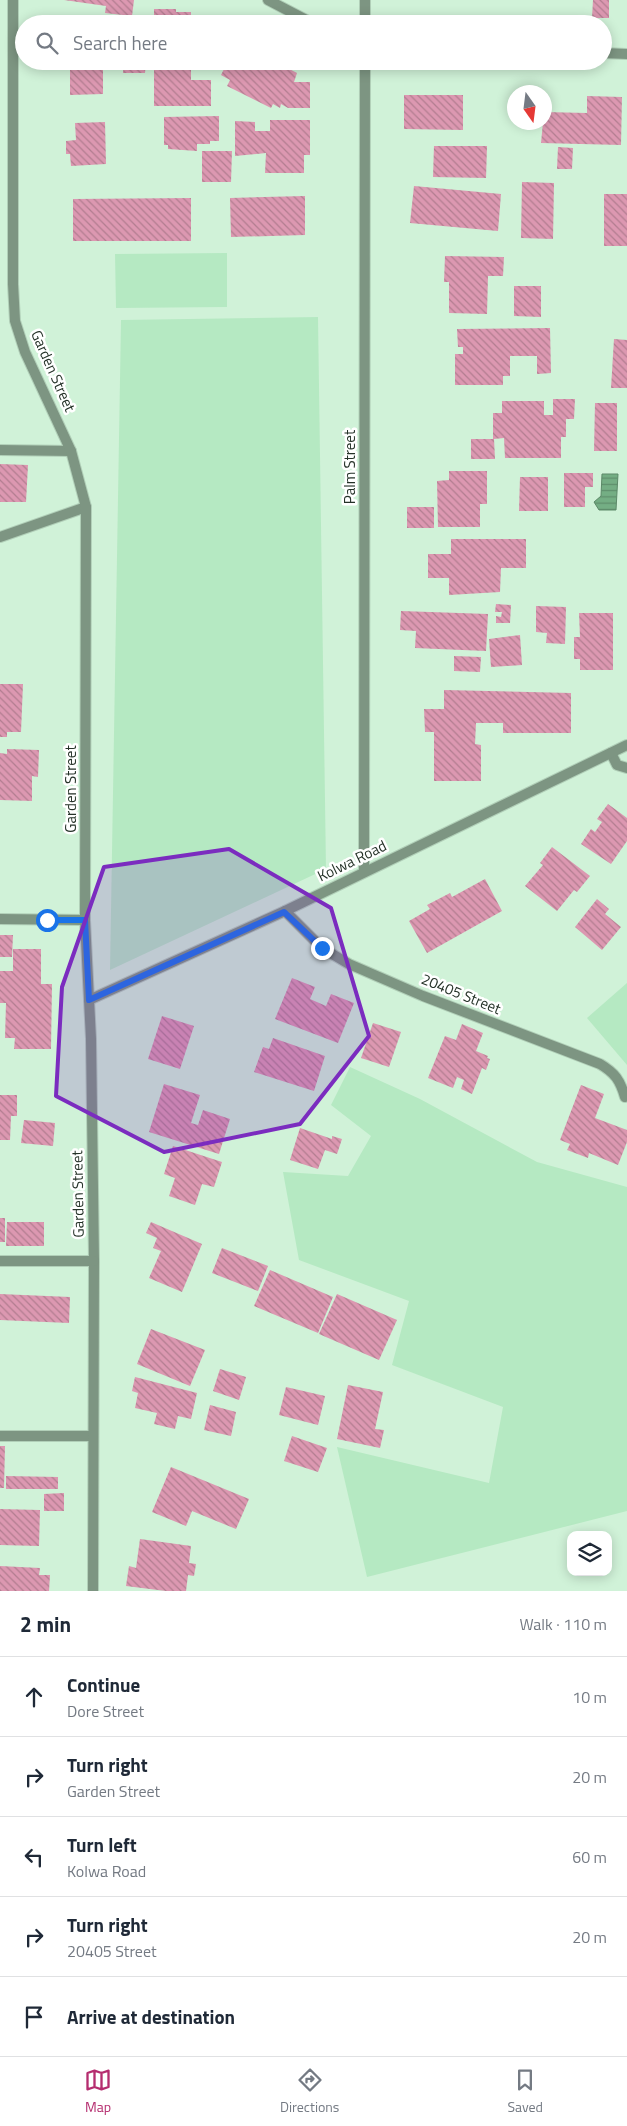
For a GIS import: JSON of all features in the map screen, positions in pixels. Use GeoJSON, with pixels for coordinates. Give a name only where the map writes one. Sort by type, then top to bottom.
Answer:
{"type":"FeatureCollection","features":[{"type":"Feature","properties":{"kind":"street","name":"Garden Street"},"geometry":{"type":"LineString","coordinates":[[13,0],[13,284],[15,321],[25,352],[71,451],[86,507],[85,920],[89,1000],[94,1261],[92,1591]]}},
{"type":"Feature","properties":{"kind":"street"},"geometry":{"type":"LineString","coordinates":[[268,0],[297,15]]}},
{"type":"Feature","properties":{"kind":"street"},"geometry":{"type":"LineString","coordinates":[[365,0],[365,15]]}},
{"type":"Feature","properties":{"kind":"street"},"geometry":{"type":"LineString","coordinates":[[612,53],[627,54]]}},
{"type":"Feature","properties":{"kind":"street","name":"Palm Street"},"geometry":{"type":"LineString","coordinates":[[364,872],[365,70]]}},
{"type":"Feature","properties":{"kind":"street"},"geometry":{"type":"LineString","coordinates":[[0,450],[71,451]]}},
{"type":"Feature","properties":{"kind":"street"},"geometry":{"type":"LineString","coordinates":[[0,537],[86,507]]}},
{"type":"Feature","properties":{"kind":"street","name":"Kolwa Road"},"geometry":{"type":"LineString","coordinates":[[89,1000],[284,912],[627,745]]}},
{"type":"Feature","properties":{"kind":"street"},"geometry":{"type":"LineString","coordinates":[[611,753],[616,765],[627,768]]}},
{"type":"Feature","properties":{"kind":"street","name":"20405 Street"},"geometry":{"type":"LineString","coordinates":[[284,912],[322,948],[349,964],[423,996],[600,1064],[613,1072],[620,1081],[625,1097]]}},
{"type":"Feature","properties":{"kind":"street"},"geometry":{"type":"LineString","coordinates":[[0,919],[85,920]]}},
{"type":"Feature","properties":{"kind":"street"},"geometry":{"type":"LineString","coordinates":[[0,1262],[94,1261]]}},
{"type":"Feature","properties":{"kind":"street"},"geometry":{"type":"LineString","coordinates":[[0,1436],[93,1436]]}},
{"type":"Feature","properties":{"kind":"highlighted area"},"geometry":{"type":"Polygon","coordinates":[[[229,849],[331,908],[369,1036],[300,1124],[164,1152],[56,1096],[62,987],[104,867],[229,849]]]}},
{"type":"Feature","properties":{"kind":"shaded area"},"geometry":{"type":"Polygon","coordinates":[[[227,253],[227,307],[116,308],[115,254],[227,253]]]}},
{"type":"Feature","properties":{"kind":"shaded area"},"geometry":{"type":"Polygon","coordinates":[[[318,317],[326,869],[110,970],[121,320],[318,317]]]}},
{"type":"Feature","properties":{"kind":"shaded area"},"geometry":{"type":"Polygon","coordinates":[[[602,474],[618,474],[616,510],[599,510],[594,502],[601,496],[602,474]]]}},
{"type":"Feature","properties":{"kind":"shaded area"},"geometry":{"type":"Polygon","coordinates":[[[627,983],[627,1065],[587,1018],[627,983]]]}},
{"type":"Feature","properties":{"kind":"shaded area"},"geometry":{"type":"Polygon","coordinates":[[[350,1067],[420,1099],[537,1162],[627,1187],[627,1511],[367,1577],[337,1447],[489,1483],[503,1407],[392,1365],[409,1301],[299,1260],[283,1172],[348,1176],[371,1136],[331,1105],[350,1067]]]}},
{"type":"Feature","properties":{"kind":"building"},"geometry":{"type":"Polygon","coordinates":[[[64,0],[134,0],[132,15],[105,13],[106,6],[64,0]]]}},
{"type":"Feature","properties":{"kind":"building"},"geometry":{"type":"Polygon","coordinates":[[[593,0],[609,0],[609,15],[592,15],[593,0]]]}},
{"type":"Feature","properties":{"kind":"building"},"geometry":{"type":"Polygon","coordinates":[[[154,9],[176,9],[176,12],[191,12],[191,15],[154,15],[154,9]]]}},
{"type":"Feature","properties":{"kind":"building"},"geometry":{"type":"Polygon","coordinates":[[[70,70],[103,70],[103,94],[70,95],[70,70]]]}},
{"type":"Feature","properties":{"kind":"building"},"geometry":{"type":"Polygon","coordinates":[[[123,70],[145,70],[145,73],[123,73],[123,70]]]}},
{"type":"Feature","properties":{"kind":"building"},"geometry":{"type":"Polygon","coordinates":[[[154,70],[191,70],[191,80],[211,80],[211,106],[154,106],[154,70]]]}},
{"type":"Feature","properties":{"kind":"building"},"geometry":{"type":"Polygon","coordinates":[[[224,70],[291,70],[297,73],[294,82],[310,82],[310,108],[288,108],[281,104],[280,108],[273,104],[271,108],[227,86],[230,80],[221,75],[224,70]]]}},
{"type":"Feature","properties":{"kind":"building"},"geometry":{"type":"Polygon","coordinates":[[[404,95],[463,95],[463,130],[404,129],[404,95]]]}},
{"type":"Feature","properties":{"kind":"building"},"geometry":{"type":"Polygon","coordinates":[[[587,96],[622,97],[621,145],[541,143],[542,130],[552,130],[552,112],[587,113],[587,96]]]}},
{"type":"Feature","properties":{"kind":"building"},"geometry":{"type":"Polygon","coordinates":[[[219,116],[219,141],[210,141],[210,144],[197,144],[197,151],[168,149],[168,145],[164,145],[164,117],[219,116]]]}},
{"type":"Feature","properties":{"kind":"building"},"geometry":{"type":"Polygon","coordinates":[[[270,120],[310,120],[310,155],[304,155],[304,173],[265,173],[266,153],[235,156],[235,121],[255,122],[255,131],[270,131],[270,120]]]}},
{"type":"Feature","properties":{"kind":"building"},"geometry":{"type":"Polygon","coordinates":[[[105,122],[106,164],[71,166],[70,154],[66,154],[66,141],[76,140],[75,123],[105,122]]]}},
{"type":"Feature","properties":{"kind":"building"},"geometry":{"type":"Polygon","coordinates":[[[434,146],[487,146],[486,178],[433,177],[434,146]]]}},
{"type":"Feature","properties":{"kind":"building"},"geometry":{"type":"Polygon","coordinates":[[[558,147],[573,148],[572,169],[557,169],[558,147]]]}},
{"type":"Feature","properties":{"kind":"building"},"geometry":{"type":"Polygon","coordinates":[[[202,151],[232,151],[231,182],[202,182],[202,151]]]}},
{"type":"Feature","properties":{"kind":"building"},"geometry":{"type":"Polygon","coordinates":[[[522,182],[554,183],[553,239],[521,238],[522,182]]]}},
{"type":"Feature","properties":{"kind":"building"},"geometry":{"type":"Polygon","coordinates":[[[414,186],[501,194],[498,231],[410,223],[414,186]]]}},
{"type":"Feature","properties":{"kind":"building"},"geometry":{"type":"Polygon","coordinates":[[[604,194],[627,194],[627,246],[604,246],[604,194]]]}},
{"type":"Feature","properties":{"kind":"building"},"geometry":{"type":"Polygon","coordinates":[[[305,196],[305,235],[231,237],[230,198],[305,196]]]}},
{"type":"Feature","properties":{"kind":"building"},"geometry":{"type":"Polygon","coordinates":[[[191,198],[191,241],[73,241],[73,199],[191,198]]]}},
{"type":"Feature","properties":{"kind":"building"},"geometry":{"type":"Polygon","coordinates":[[[445,256],[504,257],[503,276],[488,276],[487,314],[449,313],[449,282],[444,282],[445,256]]]}},
{"type":"Feature","properties":{"kind":"building"},"geometry":{"type":"Polygon","coordinates":[[[514,286],[541,286],[541,317],[514,316],[514,286]]]}},
{"type":"Feature","properties":{"kind":"building"},"geometry":{"type":"Polygon","coordinates":[[[550,328],[551,373],[537,374],[537,356],[510,356],[510,376],[503,376],[503,385],[455,385],[455,354],[463,354],[463,347],[458,347],[457,329],[550,328]]]}},
{"type":"Feature","properties":{"kind":"building"},"geometry":{"type":"Polygon","coordinates":[[[614,339],[627,340],[627,388],[611,388],[614,339]]]}},
{"type":"Feature","properties":{"kind":"building"},"geometry":{"type":"Polygon","coordinates":[[[553,399],[575,399],[574,419],[566,419],[566,437],[561,437],[561,458],[505,458],[504,438],[494,439],[495,459],[471,459],[471,439],[493,439],[493,413],[502,413],[502,401],[544,401],[544,415],[553,415],[553,399]]]}},
{"type":"Feature","properties":{"kind":"building"},"geometry":{"type":"Polygon","coordinates":[[[595,403],[617,403],[617,451],[594,451],[595,403]]]}},
{"type":"Feature","properties":{"kind":"building"},"geometry":{"type":"Polygon","coordinates":[[[0,464],[28,465],[26,502],[0,502],[0,464]]]}},
{"type":"Feature","properties":{"kind":"building"},"geometry":{"type":"Polygon","coordinates":[[[449,471],[487,471],[487,504],[480,504],[480,527],[438,527],[437,481],[449,480],[449,471]]]}},
{"type":"Feature","properties":{"kind":"building"},"geometry":{"type":"Polygon","coordinates":[[[564,473],[593,473],[593,487],[585,487],[585,507],[564,507],[564,473]]]}},
{"type":"Feature","properties":{"kind":"building"},"geometry":{"type":"Polygon","coordinates":[[[520,477],[548,477],[548,511],[519,511],[520,477]]]}},
{"type":"Feature","properties":{"kind":"building"},"geometry":{"type":"Polygon","coordinates":[[[407,507],[434,507],[434,528],[407,528],[407,507]]]}},
{"type":"Feature","properties":{"kind":"building"},"geometry":{"type":"Polygon","coordinates":[[[451,539],[526,539],[526,568],[501,568],[500,592],[449,595],[449,578],[428,578],[428,554],[451,554],[451,539]]]}},
{"type":"Feature","properties":{"kind":"building"},"geometry":{"type":"Polygon","coordinates":[[[496,604],[511,605],[510,623],[496,623],[496,616],[501,617],[502,612],[495,612],[496,604]]]}},
{"type":"Feature","properties":{"kind":"building"},"geometry":{"type":"Polygon","coordinates":[[[536,606],[566,607],[565,644],[546,643],[547,633],[536,632],[536,606]]]}},
{"type":"Feature","properties":{"kind":"building"},"geometry":{"type":"Polygon","coordinates":[[[401,611],[488,614],[486,651],[415,648],[416,631],[400,630],[401,611]]]}},
{"type":"Feature","properties":{"kind":"building"},"geometry":{"type":"Polygon","coordinates":[[[579,613],[613,613],[613,670],[580,670],[580,659],[574,659],[574,637],[580,637],[579,613]]]}},
{"type":"Feature","properties":{"kind":"building"},"geometry":{"type":"Polygon","coordinates":[[[520,635],[522,665],[491,667],[489,639],[520,635]]]}},
{"type":"Feature","properties":{"kind":"building"},"geometry":{"type":"Polygon","coordinates":[[[454,656],[481,657],[480,672],[454,671],[454,656]]]}},
{"type":"Feature","properties":{"kind":"building"},"geometry":{"type":"Polygon","coordinates":[[[0,684],[23,684],[21,732],[7,732],[7,737],[0,737],[0,684]]]}},
{"type":"Feature","properties":{"kind":"building"},"geometry":{"type":"Polygon","coordinates":[[[444,690],[571,693],[571,733],[503,733],[503,723],[476,723],[475,744],[481,745],[481,781],[434,781],[434,732],[425,732],[424,709],[444,709],[444,690]]]}},
{"type":"Feature","properties":{"kind":"building"},"geometry":{"type":"Polygon","coordinates":[[[7,749],[39,750],[38,777],[32,776],[32,801],[0,800],[0,753],[7,754],[7,749]]]}},
{"type":"Feature","properties":{"kind":"building"},"geometry":{"type":"Polygon","coordinates":[[[608,804],[627,818],[627,841],[611,864],[581,844],[591,829],[595,832],[602,822],[597,819],[608,804]]]}},
{"type":"Feature","properties":{"kind":"building"},"geometry":{"type":"Polygon","coordinates":[[[552,847],[590,876],[577,892],[574,890],[557,911],[525,886],[543,865],[540,863],[552,847]]]}},
{"type":"Feature","properties":{"kind":"building"},"geometry":{"type":"Polygon","coordinates":[[[485,879],[502,911],[427,953],[409,921],[430,909],[427,905],[450,893],[452,897],[485,879]]]}},
{"type":"Feature","properties":{"kind":"building"},"geometry":{"type":"Polygon","coordinates":[[[597,899],[609,909],[605,914],[621,927],[602,950],[575,927],[597,899]]]}},
{"type":"Feature","properties":{"kind":"building"},"geometry":{"type":"Polygon","coordinates":[[[0,935],[13,935],[12,957],[0,957],[0,935]]]}},
{"type":"Feature","properties":{"kind":"building"},"geometry":{"type":"Polygon","coordinates":[[[13,949],[41,949],[41,984],[52,984],[51,1049],[14,1049],[15,1038],[5,1038],[6,1003],[0,1003],[0,971],[13,971],[13,949]]]}},
{"type":"Feature","properties":{"kind":"building"},"geometry":{"type":"Polygon","coordinates":[[[292,978],[315,987],[310,999],[326,1006],[331,994],[354,1003],[338,1043],[275,1019],[292,978]]]}},
{"type":"Feature","properties":{"kind":"building"},"geometry":{"type":"Polygon","coordinates":[[[162,1016],[194,1026],[180,1069],[148,1059],[162,1016]]]}},
{"type":"Feature","properties":{"kind":"building"},"geometry":{"type":"Polygon","coordinates":[[[373,1023],[401,1032],[389,1067],[361,1058],[373,1023]]]}},
{"type":"Feature","properties":{"kind":"building"},"geometry":{"type":"Polygon","coordinates":[[[462,1024],[483,1033],[476,1051],[488,1056],[487,1058],[490,1059],[486,1070],[482,1068],[472,1094],[461,1089],[464,1080],[457,1077],[453,1088],[428,1078],[445,1036],[456,1040],[462,1024]]]}},
{"type":"Feature","properties":{"kind":"building"},"geometry":{"type":"Polygon","coordinates":[[[273,1038],[325,1056],[314,1091],[254,1072],[263,1047],[269,1049],[273,1038]]]}},
{"type":"Feature","properties":{"kind":"building"},"geometry":{"type":"Polygon","coordinates":[[[164,1084],[200,1095],[191,1123],[198,1125],[203,1110],[230,1119],[219,1154],[149,1132],[164,1084]]]}},
{"type":"Feature","properties":{"kind":"building"},"geometry":{"type":"Polygon","coordinates":[[[581,1085],[604,1094],[595,1118],[627,1130],[627,1142],[618,1165],[589,1153],[588,1158],[567,1150],[570,1144],[560,1140],[581,1085]]]}},
{"type":"Feature","properties":{"kind":"building"},"geometry":{"type":"Polygon","coordinates":[[[0,1095],[17,1095],[17,1116],[11,1116],[10,1140],[0,1140],[0,1095]]]}},
{"type":"Feature","properties":{"kind":"building"},"geometry":{"type":"Polygon","coordinates":[[[24,1120],[55,1123],[53,1146],[21,1143],[24,1120]]]}},
{"type":"Feature","properties":{"kind":"building"},"geometry":{"type":"Polygon","coordinates":[[[300,1128],[332,1139],[332,1136],[342,1139],[337,1154],[325,1150],[318,1169],[290,1160],[300,1128]]]}},
{"type":"Feature","properties":{"kind":"building"},"geometry":{"type":"Polygon","coordinates":[[[173,1146],[222,1162],[214,1187],[202,1184],[195,1205],[169,1196],[175,1178],[164,1174],[173,1146]]]}},
{"type":"Feature","properties":{"kind":"building"},"geometry":{"type":"Polygon","coordinates":[[[0,1218],[5,1218],[5,1242],[0,1242],[0,1218]]]}},
{"type":"Feature","properties":{"kind":"building"},"geometry":{"type":"Polygon","coordinates":[[[7,1222],[44,1222],[44,1246],[6,1246],[7,1222]]]}},
{"type":"Feature","properties":{"kind":"building"},"geometry":{"type":"Polygon","coordinates":[[[151,1222],[202,1244],[182,1292],[149,1278],[161,1251],[153,1248],[157,1238],[146,1233],[151,1222]]]}},
{"type":"Feature","properties":{"kind":"building"},"geometry":{"type":"Polygon","coordinates":[[[222,1248],[268,1266],[258,1291],[212,1273],[222,1248]]]}},
{"type":"Feature","properties":{"kind":"building"},"geometry":{"type":"Polygon","coordinates":[[[270,1270],[333,1297],[318,1333],[254,1306],[270,1270]]]}},
{"type":"Feature","properties":{"kind":"building"},"geometry":{"type":"Polygon","coordinates":[[[0,1294],[70,1297],[69,1323],[0,1320],[0,1294]]]}},
{"type":"Feature","properties":{"kind":"building"},"geometry":{"type":"Polygon","coordinates":[[[337,1294],[397,1320],[379,1360],[319,1334],[337,1294]]]}},
{"type":"Feature","properties":{"kind":"building"},"geometry":{"type":"Polygon","coordinates":[[[151,1329],[205,1350],[190,1386],[137,1364],[151,1329]]]}},
{"type":"Feature","properties":{"kind":"building"},"geometry":{"type":"Polygon","coordinates":[[[220,1369],[246,1377],[239,1400],[213,1391],[220,1369]]]}},
{"type":"Feature","properties":{"kind":"building"},"geometry":{"type":"Polygon","coordinates":[[[135,1377],[197,1393],[191,1419],[178,1416],[175,1429],[154,1424],[157,1413],[135,1408],[138,1393],[132,1391],[135,1377]]]}},
{"type":"Feature","properties":{"kind":"building"},"geometry":{"type":"Polygon","coordinates":[[[348,1385],[383,1392],[375,1429],[384,1430],[380,1448],[337,1439],[348,1385]]]}},
{"type":"Feature","properties":{"kind":"building"},"geometry":{"type":"Polygon","coordinates":[[[286,1387],[325,1396],[318,1425],[279,1415],[286,1387]]]}},
{"type":"Feature","properties":{"kind":"building"},"geometry":{"type":"Polygon","coordinates":[[[210,1405],[236,1412],[231,1436],[204,1430],[210,1405]]]}},
{"type":"Feature","properties":{"kind":"building"},"geometry":{"type":"Polygon","coordinates":[[[292,1436],[327,1448],[318,1472],[284,1461],[292,1436]]]}},
{"type":"Feature","properties":{"kind":"building"},"geometry":{"type":"Polygon","coordinates":[[[0,1446],[5,1446],[4,1488],[0,1488],[0,1446]]]}},
{"type":"Feature","properties":{"kind":"building"},"geometry":{"type":"Polygon","coordinates":[[[171,1467],[249,1499],[236,1529],[192,1511],[186,1526],[152,1512],[171,1467]]]}},
{"type":"Feature","properties":{"kind":"building"},"geometry":{"type":"Polygon","coordinates":[[[6,1476],[58,1477],[58,1489],[6,1489],[6,1476]]]}},
{"type":"Feature","properties":{"kind":"building"},"geometry":{"type":"Polygon","coordinates":[[[64,1493],[64,1511],[44,1511],[44,1494],[64,1493]]]}},
{"type":"Feature","properties":{"kind":"building"},"geometry":{"type":"Polygon","coordinates":[[[0,1509],[40,1510],[39,1546],[0,1545],[0,1509]]]}},
{"type":"Feature","properties":{"kind":"building"},"geometry":{"type":"Polygon","coordinates":[[[140,1539],[191,1546],[189,1563],[196,1564],[194,1576],[188,1575],[186,1591],[166,1591],[126,1586],[129,1566],[136,1568],[140,1539]]]}},
{"type":"Feature","properties":{"kind":"building"},"geometry":{"type":"Polygon","coordinates":[[[0,1566],[40,1568],[39,1575],[50,1575],[49,1591],[0,1591],[0,1566]]]}},
{"type":"Feature","properties":{"kind":"route"},"geometry":{"type":"LineString","coordinates":[[47,920],[85,920],[89,1000],[284,912],[322,948]]}}]}
